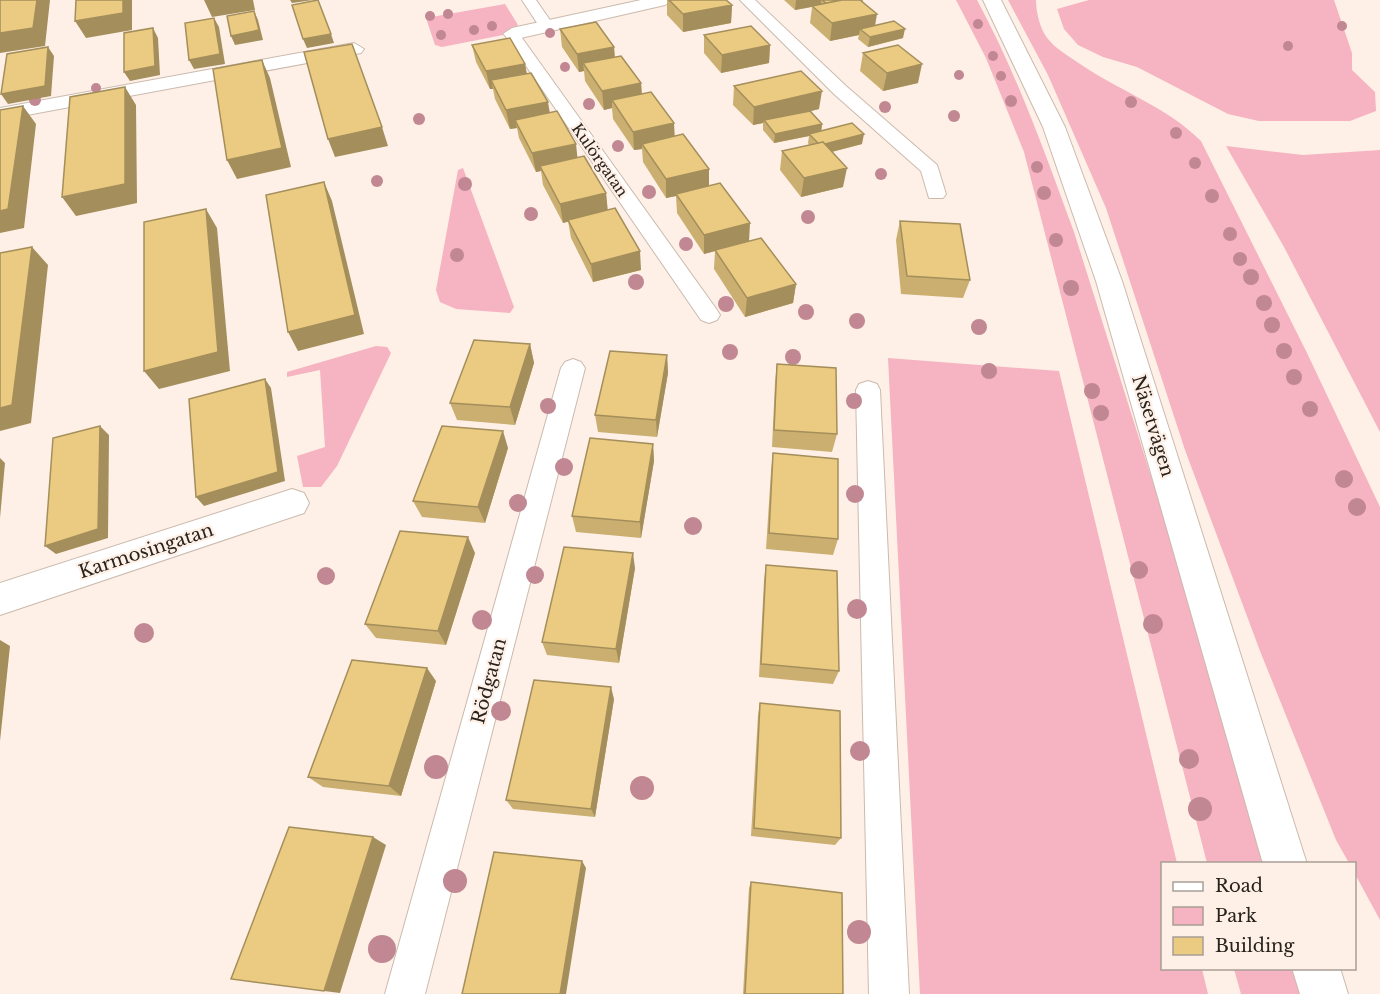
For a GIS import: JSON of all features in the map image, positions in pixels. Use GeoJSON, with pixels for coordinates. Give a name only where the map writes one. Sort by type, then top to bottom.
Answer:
{"type":"FeatureCollection","features":[{"type":"Feature","properties":{"kind":"street","name":"Kulörgatan"},"geometry":{"type":"LineString","coordinates":[[512,34],[665,0]]}},
{"type":"Feature","properties":{"kind":"street","name":"Näsetvägen"},"geometry":{"type":"LineString","coordinates":[[992,0],[1054,126],[1109,280],[1284,862]]}},
{"type":"Feature","properties":{"kind":"street"},"geometry":{"type":"LineString","coordinates":[[0,114],[354,49]]}},
{"type":"Feature","properties":{"kind":"street","name":"Karmosingatan"},"geometry":{"type":"LineString","coordinates":[[0,599],[292,502]]}},
{"type":"Feature","properties":{"kind":"street"},"geometry":{"type":"LineString","coordinates":[[1316,970],[1324,994]]}},
{"type":"Feature","properties":{"kind":"lane"},"geometry":{"type":"LineString","coordinates":[[529,0],[546,26]]}},
{"type":"Feature","properties":{"kind":"lane"},"geometry":{"type":"LineString","coordinates":[[747,0],[840,90],[930,169],[936,194]]}},
{"type":"Feature","properties":{"kind":"lane","name":"Kulörgatan"},"geometry":{"type":"LineString","coordinates":[[512,34],[709,315]]}},
{"type":"Feature","properties":{"kind":"lane","name":"Rödgatan"},"geometry":{"type":"LineString","coordinates":[[405,994],[573,368]]}},
{"type":"Feature","properties":{"kind":"lane"},"geometry":{"type":"LineString","coordinates":[[868,390],[889,994]]}},
{"type":"Feature","properties":{"kind":"green space"},"geometry":{"type":"Polygon","coordinates":[[[956,0],[977,0],[1018,85],[1063,202],[1273,862],[1207,862],[1024,152],[986,58],[956,0]]]}},
{"type":"Feature","properties":{"kind":"green space"},"geometry":{"type":"Polygon","coordinates":[[[1008,0],[1036,0],[1041,26],[1054,45],[1092,72],[1157,108],[1201,141],[1307,353],[1380,507],[1380,920],[1356,876],[1356,862],[1348,862],[1336,840],[1260,651],[1185,450],[1106,208],[1048,75],[1008,0]]]}},
{"type":"Feature","properties":{"kind":"green space"},"geometry":{"type":"Polygon","coordinates":[[[1089,0],[1334,0],[1352,53],[1352,70],[1375,92],[1376,111],[1350,121],[1259,121],[1228,114],[1137,67],[1103,57],[1078,45],[1064,29],[1057,9],[1089,0]]]}},
{"type":"Feature","properties":{"kind":"green space"},"geometry":{"type":"Polygon","coordinates":[[[505,4],[518,25],[503,35],[442,47],[435,45],[426,18],[505,4]]]}},
{"type":"Feature","properties":{"kind":"green space"},"geometry":{"type":"Polygon","coordinates":[[[1226,146],[1303,155],[1380,150],[1380,432],[1284,247],[1226,146]]]}},
{"type":"Feature","properties":{"kind":"green space"},"geometry":{"type":"Polygon","coordinates":[[[463,168],[514,307],[510,313],[456,309],[440,302],[436,290],[458,170],[463,168]]]}},
{"type":"Feature","properties":{"kind":"green space"},"geometry":{"type":"Polygon","coordinates":[[[376,346],[387,347],[391,353],[337,466],[321,487],[303,487],[297,456],[325,447],[320,370],[287,377],[287,372],[376,346]]]}},
{"type":"Feature","properties":{"kind":"green space"},"geometry":{"type":"Polygon","coordinates":[[[888,358],[1059,371],[1177,862],[1161,862],[1161,970],[1202,970],[1208,994],[920,994],[888,358]]]}},
{"type":"Feature","properties":{"kind":"green space"},"geometry":{"type":"Polygon","coordinates":[[[1234,970],[1306,970],[1314,994],[1241,994],[1234,970]]]}},
{"type":"Feature","properties":{"kind":"building"},"geometry":{"type":"Polygon","coordinates":[[[0,0],[37,0],[33,28],[0,33],[0,0]]]}},
{"type":"Feature","properties":{"kind":"building"},"geometry":{"type":"Polygon","coordinates":[[[76,0],[123,0],[123,13],[75,21],[76,0]]]}},
{"type":"Feature","properties":{"kind":"building"},"geometry":{"type":"Polygon","coordinates":[[[318,0],[331,34],[303,39],[292,5],[318,0]]]}},
{"type":"Feature","properties":{"kind":"building"},"geometry":{"type":"Polygon","coordinates":[[[669,0],[726,0],[732,5],[683,14],[669,0]]]}},
{"type":"Feature","properties":{"kind":"building"},"geometry":{"type":"Polygon","coordinates":[[[822,0],[842,0],[826,3],[822,0]]]}},
{"type":"Feature","properties":{"kind":"building"},"geometry":{"type":"Polygon","coordinates":[[[842,0],[860,0],[877,14],[832,23],[812,6],[842,0]]]}},
{"type":"Feature","properties":{"kind":"building"},"geometry":{"type":"Polygon","coordinates":[[[254,11],[259,30],[231,36],[227,16],[254,11]]]}},
{"type":"Feature","properties":{"kind":"building"},"geometry":{"type":"Polygon","coordinates":[[[214,18],[220,54],[189,60],[185,23],[214,18]]]}},
{"type":"Feature","properties":{"kind":"building"},"geometry":{"type":"Polygon","coordinates":[[[894,21],[905,29],[870,37],[860,29],[894,21]]]}},
{"type":"Feature","properties":{"kind":"building"},"geometry":{"type":"Polygon","coordinates":[[[596,22],[614,47],[577,54],[560,29],[596,22]]]}},
{"type":"Feature","properties":{"kind":"building"},"geometry":{"type":"Polygon","coordinates":[[[751,26],[770,45],[722,55],[704,35],[751,26]]]}},
{"type":"Feature","properties":{"kind":"building"},"geometry":{"type":"Polygon","coordinates":[[[153,28],[155,66],[124,72],[124,33],[153,28]]]}},
{"type":"Feature","properties":{"kind":"building"},"geometry":{"type":"Polygon","coordinates":[[[510,38],[525,64],[486,71],[472,45],[510,38]]]}},
{"type":"Feature","properties":{"kind":"building"},"geometry":{"type":"Polygon","coordinates":[[[352,44],[382,127],[328,139],[304,52],[352,44]]]}},
{"type":"Feature","properties":{"kind":"building"},"geometry":{"type":"Polygon","coordinates":[[[898,45],[922,64],[887,73],[863,53],[898,45]]]}},
{"type":"Feature","properties":{"kind":"building"},"geometry":{"type":"Polygon","coordinates":[[[48,47],[45,86],[1,94],[7,54],[48,47]]]}},
{"type":"Feature","properties":{"kind":"building"},"geometry":{"type":"Polygon","coordinates":[[[621,56],[641,83],[602,91],[583,63],[621,56]]]}},
{"type":"Feature","properties":{"kind":"building"},"geometry":{"type":"Polygon","coordinates":[[[262,60],[282,148],[227,160],[213,69],[262,60]]]}},
{"type":"Feature","properties":{"kind":"building"},"geometry":{"type":"Polygon","coordinates":[[[801,71],[822,91],[754,107],[734,86],[801,71]]]}},
{"type":"Feature","properties":{"kind":"building"},"geometry":{"type":"Polygon","coordinates":[[[531,73],[548,102],[506,110],[491,80],[531,73]]]}},
{"type":"Feature","properties":{"kind":"building"},"geometry":{"type":"Polygon","coordinates":[[[125,87],[125,184],[62,197],[70,97],[125,87]]]}},
{"type":"Feature","properties":{"kind":"building"},"geometry":{"type":"Polygon","coordinates":[[[651,92],[674,123],[633,132],[612,100],[651,92]]]}},
{"type":"Feature","properties":{"kind":"building"},"geometry":{"type":"Polygon","coordinates":[[[23,106],[8,209],[0,211],[0,110],[23,106]]]}},
{"type":"Feature","properties":{"kind":"building"},"geometry":{"type":"Polygon","coordinates":[[[557,111],[576,144],[532,153],[515,120],[557,111]]]}},
{"type":"Feature","properties":{"kind":"building"},"geometry":{"type":"Polygon","coordinates":[[[810,111],[822,124],[775,134],[764,120],[810,111]]]}},
{"type":"Feature","properties":{"kind":"building"},"geometry":{"type":"Polygon","coordinates":[[[852,123],[864,134],[825,144],[818,143],[809,134],[852,123]]]}},
{"type":"Feature","properties":{"kind":"building"},"geometry":{"type":"Polygon","coordinates":[[[683,134],[709,169],[666,179],[642,144],[683,134]]]}},
{"type":"Feature","properties":{"kind":"building"},"geometry":{"type":"Polygon","coordinates":[[[823,142],[847,168],[804,178],[782,151],[823,142]]]}},
{"type":"Feature","properties":{"kind":"building"},"geometry":{"type":"Polygon","coordinates":[[[584,156],[606,193],[560,204],[540,166],[584,156]]]}},
{"type":"Feature","properties":{"kind":"building"},"geometry":{"type":"Polygon","coordinates":[[[324,182],[355,315],[288,332],[266,195],[324,182]]]}},
{"type":"Feature","properties":{"kind":"building"},"geometry":{"type":"Polygon","coordinates":[[[720,183],[750,223],[704,235],[676,194],[720,183]]]}},
{"type":"Feature","properties":{"kind":"building"},"geometry":{"type":"Polygon","coordinates":[[[615,208],[640,251],[591,264],[568,220],[615,208]]]}},
{"type":"Feature","properties":{"kind":"building"},"geometry":{"type":"Polygon","coordinates":[[[206,209],[218,352],[144,371],[144,222],[206,209]]]}},
{"type":"Feature","properties":{"kind":"building"},"geometry":{"type":"Polygon","coordinates":[[[900,221],[960,224],[970,280],[907,276],[900,221]]]}},
{"type":"Feature","properties":{"kind":"building"},"geometry":{"type":"Polygon","coordinates":[[[761,238],[796,284],[747,298],[715,250],[761,238]]]}},
{"type":"Feature","properties":{"kind":"building"},"geometry":{"type":"Polygon","coordinates":[[[32,247],[12,405],[0,408],[0,253],[32,247]]]}},
{"type":"Feature","properties":{"kind":"building"},"geometry":{"type":"Polygon","coordinates":[[[474,340],[530,344],[510,407],[450,403],[474,340]]]}},
{"type":"Feature","properties":{"kind":"building"},"geometry":{"type":"Polygon","coordinates":[[[610,351],[667,355],[656,420],[595,415],[610,351]]]}},
{"type":"Feature","properties":{"kind":"building"},"geometry":{"type":"Polygon","coordinates":[[[777,364],[836,368],[837,434],[774,430],[777,364]]]}},
{"type":"Feature","properties":{"kind":"building"},"geometry":{"type":"Polygon","coordinates":[[[265,379],[278,472],[196,497],[189,399],[265,379]]]}},
{"type":"Feature","properties":{"kind":"building"},"geometry":{"type":"Polygon","coordinates":[[[100,426],[98,529],[45,546],[53,438],[100,426]]]}},
{"type":"Feature","properties":{"kind":"building"},"geometry":{"type":"Polygon","coordinates":[[[442,426],[503,431],[478,507],[413,501],[442,426]]]}},
{"type":"Feature","properties":{"kind":"building"},"geometry":{"type":"Polygon","coordinates":[[[590,438],[653,444],[640,522],[572,516],[590,438]]]}},
{"type":"Feature","properties":{"kind":"building"},"geometry":{"type":"Polygon","coordinates":[[[773,453],[838,459],[838,539],[769,533],[773,453]]]}},
{"type":"Feature","properties":{"kind":"building"},"geometry":{"type":"Polygon","coordinates":[[[400,531],[468,537],[438,631],[365,624],[400,531]]]}},
{"type":"Feature","properties":{"kind":"building"},"geometry":{"type":"Polygon","coordinates":[[[564,547],[633,553],[616,649],[542,642],[564,547]]]}},
{"type":"Feature","properties":{"kind":"building"},"geometry":{"type":"Polygon","coordinates":[[[766,565],[837,571],[839,671],[761,664],[766,565]]]}},
{"type":"Feature","properties":{"kind":"building"},"geometry":{"type":"Polygon","coordinates":[[[352,660],[427,668],[389,786],[308,777],[352,660]]]}},
{"type":"Feature","properties":{"kind":"building"},"geometry":{"type":"Polygon","coordinates":[[[534,680],[611,687],[591,809],[506,800],[534,680]]]}},
{"type":"Feature","properties":{"kind":"building"},"geometry":{"type":"Polygon","coordinates":[[[760,703],[840,711],[841,838],[754,828],[760,703]]]}},
{"type":"Feature","properties":{"kind":"building"},"geometry":{"type":"Polygon","coordinates":[[[289,827],[373,837],[324,991],[231,979],[289,827]]]}},
{"type":"Feature","properties":{"kind":"building"},"geometry":{"type":"Polygon","coordinates":[[[494,852],[582,861],[560,994],[462,994],[494,852]]]}},
{"type":"Feature","properties":{"kind":"building"},"geometry":{"type":"Polygon","coordinates":[[[751,882],[842,893],[843,994],[745,994],[751,882]]]}}]}
